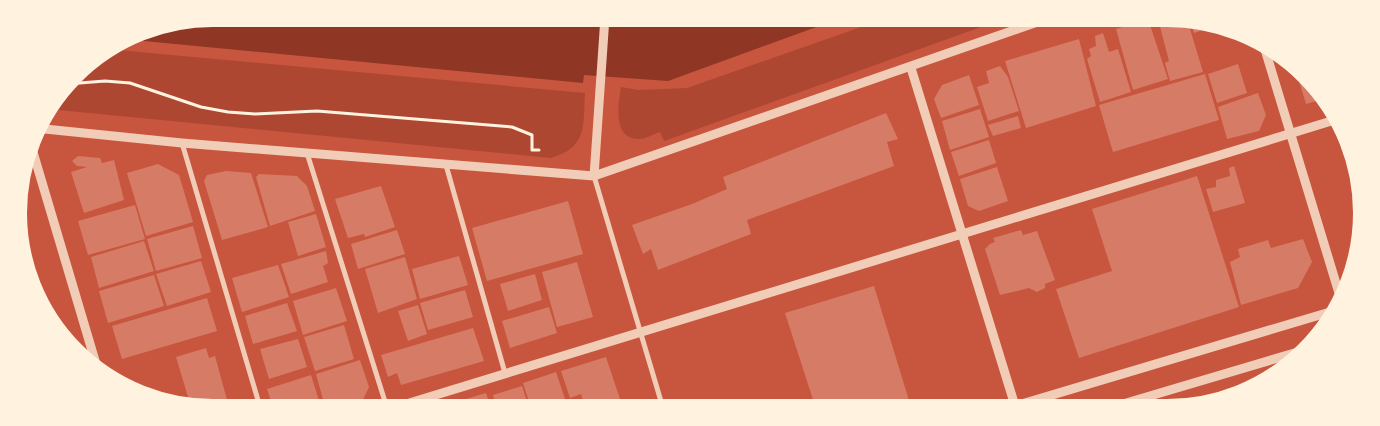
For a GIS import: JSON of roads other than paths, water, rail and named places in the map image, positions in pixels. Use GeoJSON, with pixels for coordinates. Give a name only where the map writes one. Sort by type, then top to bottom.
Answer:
{"type":"FeatureCollection","features":[{"type":"Feature","properties":{"kind":"street"},"geometry":{"type":"LineString","coordinates":[[604,24],[594,176],[661,402]]}},
{"type":"Feature","properties":{"kind":"street"},"geometry":{"type":"LineString","coordinates":[[43,129],[182,144],[594,176],[912,68],[1033,24]]}},
{"type":"Feature","properties":{"kind":"street"},"geometry":{"type":"LineString","coordinates":[[1266,52],[1339,292]]}},
{"type":"Feature","properties":{"kind":"street"},"geometry":{"type":"LineString","coordinates":[[912,68],[1014,402]]}},
{"type":"Feature","properties":{"kind":"street"},"geometry":{"type":"LineString","coordinates":[[412,402],[1332,121]]}},
{"type":"Feature","properties":{"kind":"street"},"geometry":{"type":"LineString","coordinates":[[182,144],[259,402]]}},
{"type":"Feature","properties":{"kind":"street"},"geometry":{"type":"LineString","coordinates":[[33,154],[95,361]]}},
{"type":"Feature","properties":{"kind":"street"},"geometry":{"type":"LineString","coordinates":[[306,154],[385,402]]}},
{"type":"Feature","properties":{"kind":"street"},"geometry":{"type":"LineString","coordinates":[[446,165],[505,373]]}},
{"type":"Feature","properties":{"kind":"street"},"geometry":{"type":"LineString","coordinates":[[1032,402],[1329,311]]}},
{"type":"Feature","properties":{"kind":"street"},"geometry":{"type":"LineString","coordinates":[[1130,402],[1294,353]]}}]}
